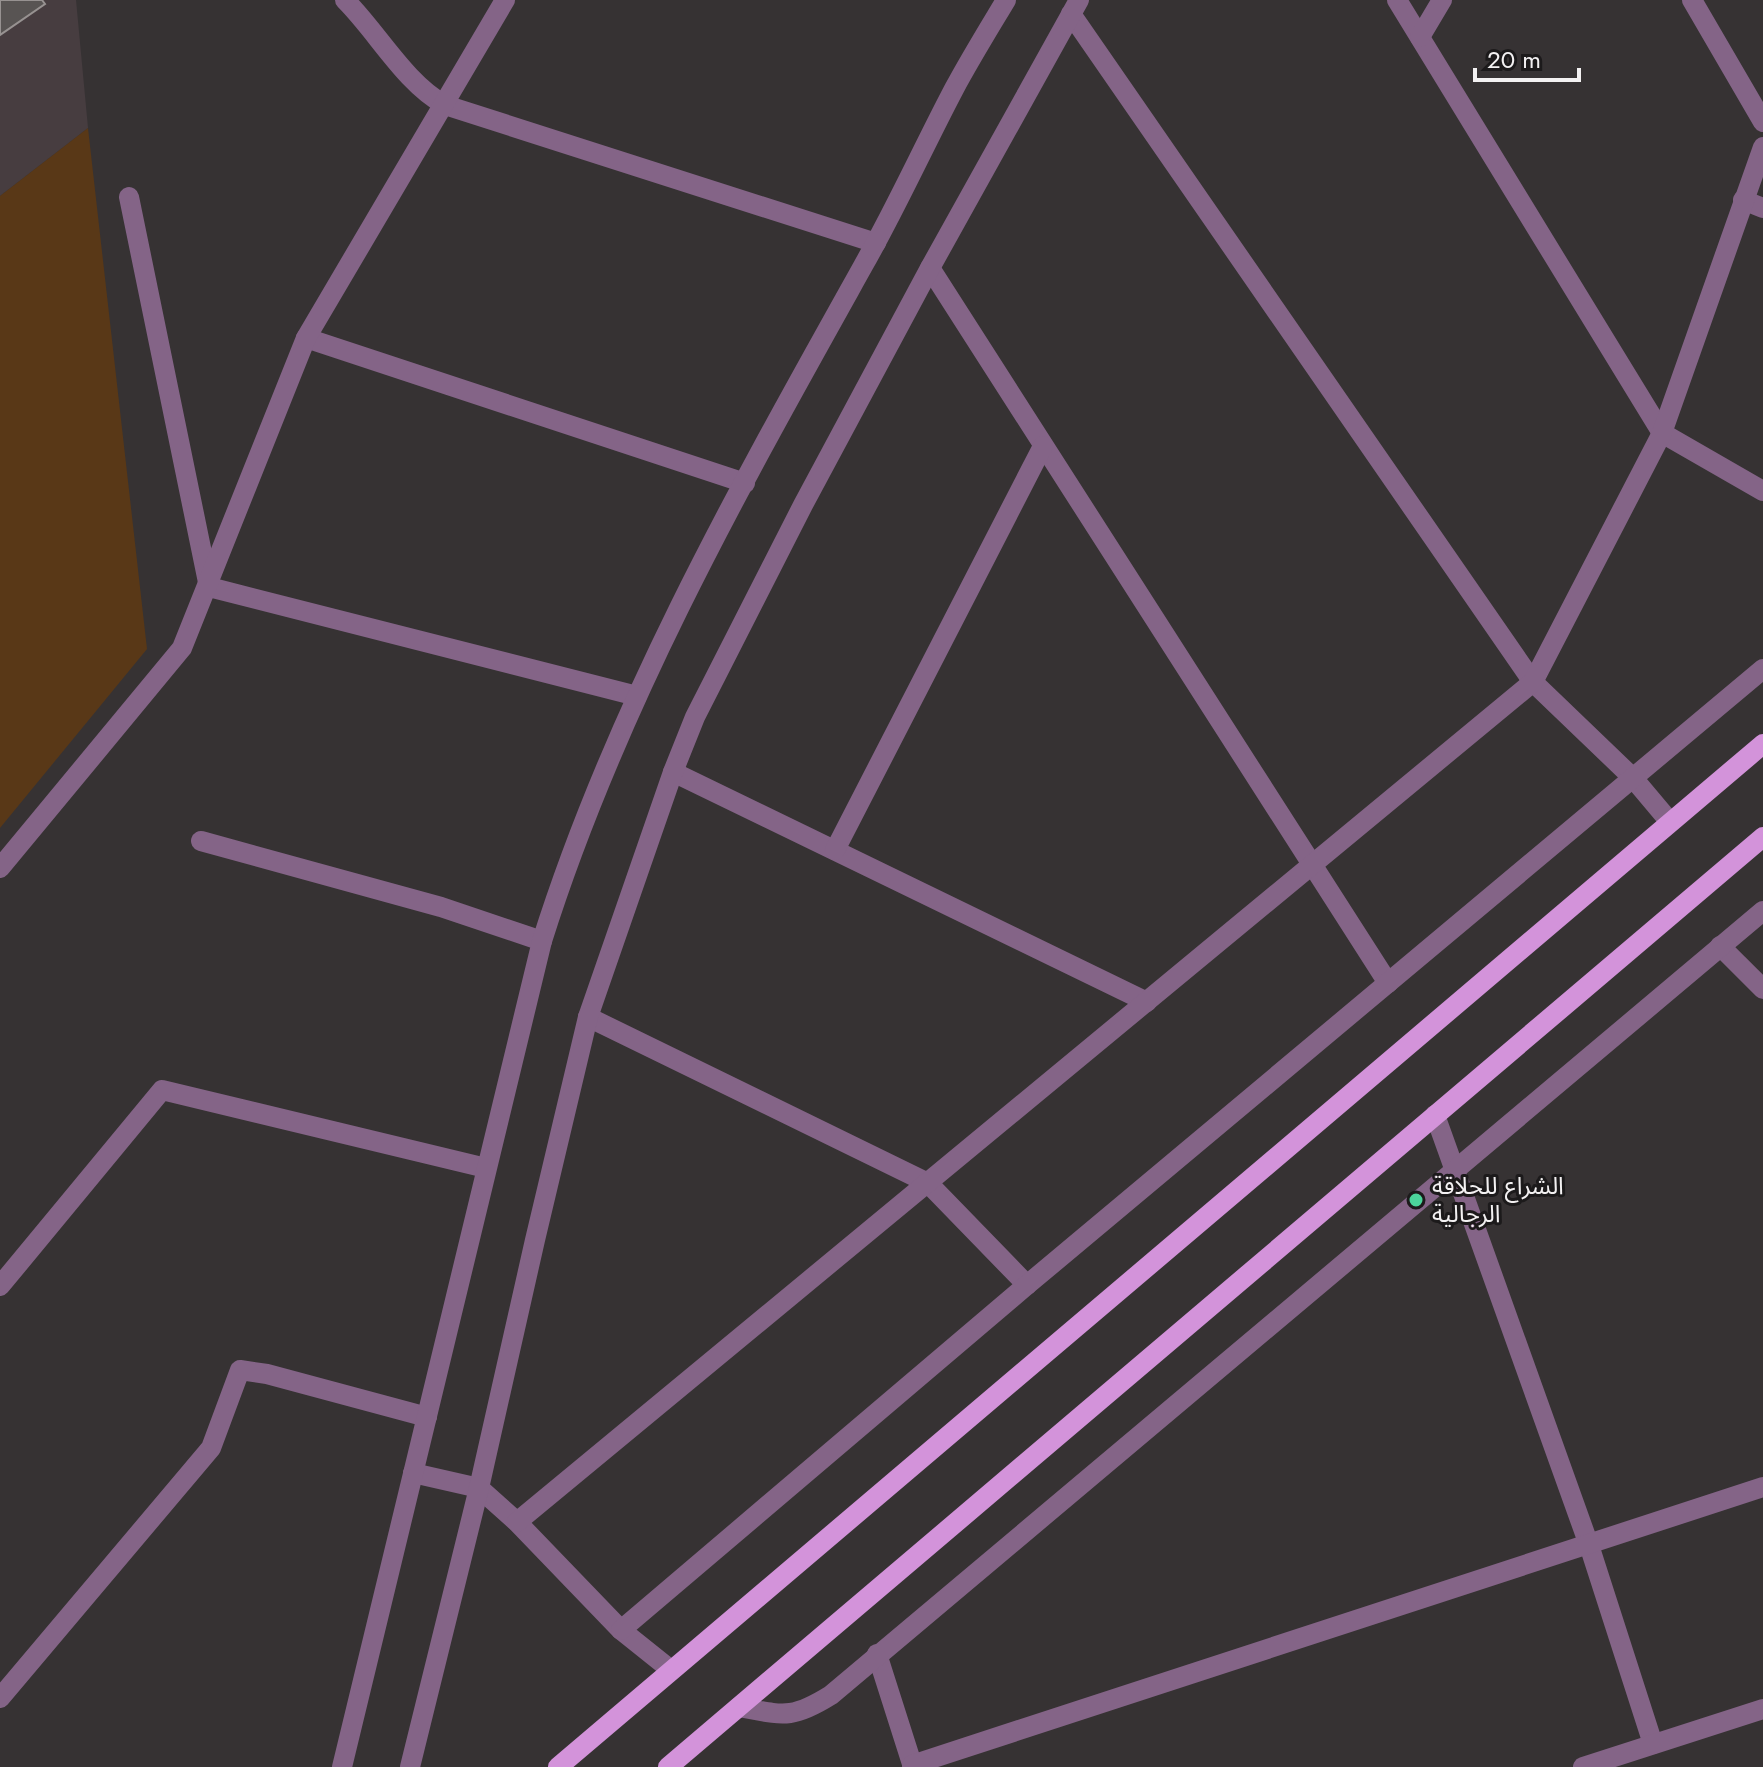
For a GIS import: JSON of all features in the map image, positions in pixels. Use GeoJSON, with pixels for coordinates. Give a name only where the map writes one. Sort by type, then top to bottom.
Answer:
{"type":"FeatureCollection","features":[{"type":"Feature","properties":{"kind":"main road"},"geometry":{"type":"LineString","coordinates":[[558,1767],[1763,744]]}},
{"type":"Feature","properties":{"kind":"main road"},"geometry":{"type":"LineString","coordinates":[[668,1767],[1763,837]]}},
{"type":"Feature","properties":{"kind":"street"},"geometry":{"type":"LineString","coordinates":[[345,0],[369,23],[425,94],[445,105],[876,243]]}},
{"type":"Feature","properties":{"kind":"street"},"geometry":{"type":"LineString","coordinates":[[0,868],[182,648],[209,587],[306,338],[505,0]]}},
{"type":"Feature","properties":{"kind":"street"},"geometry":{"type":"LineString","coordinates":[[342,1767],[542,941],[577,835],[637,696],[745,483],[876,243],[955,87],[1006,0]]}},
{"type":"Feature","properties":{"kind":"street"},"geometry":{"type":"LineString","coordinates":[[1397,0],[1662,433],[1763,491]]}},
{"type":"Feature","properties":{"kind":"street"},"geometry":{"type":"LineString","coordinates":[[1420,37],[1442,0]]}},
{"type":"Feature","properties":{"kind":"street"},"geometry":{"type":"LineString","coordinates":[[1692,0],[1763,122]]}},
{"type":"Feature","properties":{"kind":"street"},"geometry":{"type":"LineString","coordinates":[[410,1767],[479,1488],[588,1017],[673,772],[695,717],[754,598],[930,268],[1075,7],[1533,682],[1633,778],[1670,822]]}},
{"type":"Feature","properties":{"kind":"street"},"geometry":{"type":"LineString","coordinates":[[517,1522],[1533,682],[1662,433],[1763,147]]}},
{"type":"Feature","properties":{"kind":"street"},"geometry":{"type":"LineString","coordinates":[[129,197],[209,587]]}},
{"type":"Feature","properties":{"kind":"street"},"geometry":{"type":"LineString","coordinates":[[1743,200],[1763,208]]}},
{"type":"Feature","properties":{"kind":"street"},"geometry":{"type":"LineString","coordinates":[[930,268],[1388,983]]}},
{"type":"Feature","properties":{"kind":"street"},"geometry":{"type":"LineString","coordinates":[[306,338],[745,483]]}},
{"type":"Feature","properties":{"kind":"street"},"geometry":{"type":"LineString","coordinates":[[835,850],[1043,446]]}},
{"type":"Feature","properties":{"kind":"street"},"geometry":{"type":"LineString","coordinates":[[209,587],[637,696]]}},
{"type":"Feature","properties":{"kind":"street"},"geometry":{"type":"LineString","coordinates":[[621,1630],[1027,1285],[1763,669]]}},
{"type":"Feature","properties":{"kind":"street"},"geometry":{"type":"LineString","coordinates":[[673,772],[1147,1002]]}},
{"type":"Feature","properties":{"kind":"street"},"geometry":{"type":"LineString","coordinates":[[201,841],[441,907],[542,941]]}},
{"type":"Feature","properties":{"kind":"street"},"geometry":{"type":"LineString","coordinates":[[739,1707],[786,1715],[806,1710],[831,1695],[1763,911]]}},
{"type":"Feature","properties":{"kind":"street"},"geometry":{"type":"LineString","coordinates":[[1720,946],[1763,989]]}},
{"type":"Feature","properties":{"kind":"street"},"geometry":{"type":"LineString","coordinates":[[588,1017],[928,1183],[1027,1285]]}},
{"type":"Feature","properties":{"kind":"street"},"geometry":{"type":"LineString","coordinates":[[0,1286],[162,1090],[486,1168]]}},
{"type":"Feature","properties":{"kind":"street"},"geometry":{"type":"LineString","coordinates":[[1435,1115],[1589,1545],[1649,1745],[1651,1767]]}},
{"type":"Feature","properties":{"kind":"street"},"geometry":{"type":"LineString","coordinates":[[0,1698],[211,1448],[240,1370],[267,1374],[427,1417]]}},
{"type":"Feature","properties":{"kind":"street"},"geometry":{"type":"LineString","coordinates":[[413,1473],[479,1488],[517,1522],[621,1630],[671,1670]]}},
{"type":"Feature","properties":{"kind":"street"},"geometry":{"type":"LineString","coordinates":[[877,1654],[913,1766],[1763,1487]]}},
{"type":"Feature","properties":{"kind":"street"},"geometry":{"type":"LineString","coordinates":[[1583,1767],[1763,1709]]}},
{"type":"Feature","properties":{"kind":"shaded area"},"geometry":{"type":"Polygon","coordinates":[[[0,0],[76,0],[88,128],[0,196],[0,0]]]}},
{"type":"Feature","properties":{"kind":"shaded area"},"geometry":{"type":"Polygon","coordinates":[[[88,128],[147,649],[0,828],[0,196],[88,128]]]}},
{"type":"Feature","properties":{"kind":"building"},"geometry":{"type":"Polygon","coordinates":[[[0,0],[42,0],[45,4],[0,35],[0,0]]]}},
{"type":"Feature","properties":{"kind":"place","name":"الشراع للحلاقة الرجالية"},"geometry":{"type":"Point","coordinates":[1416,1200]}}]}
